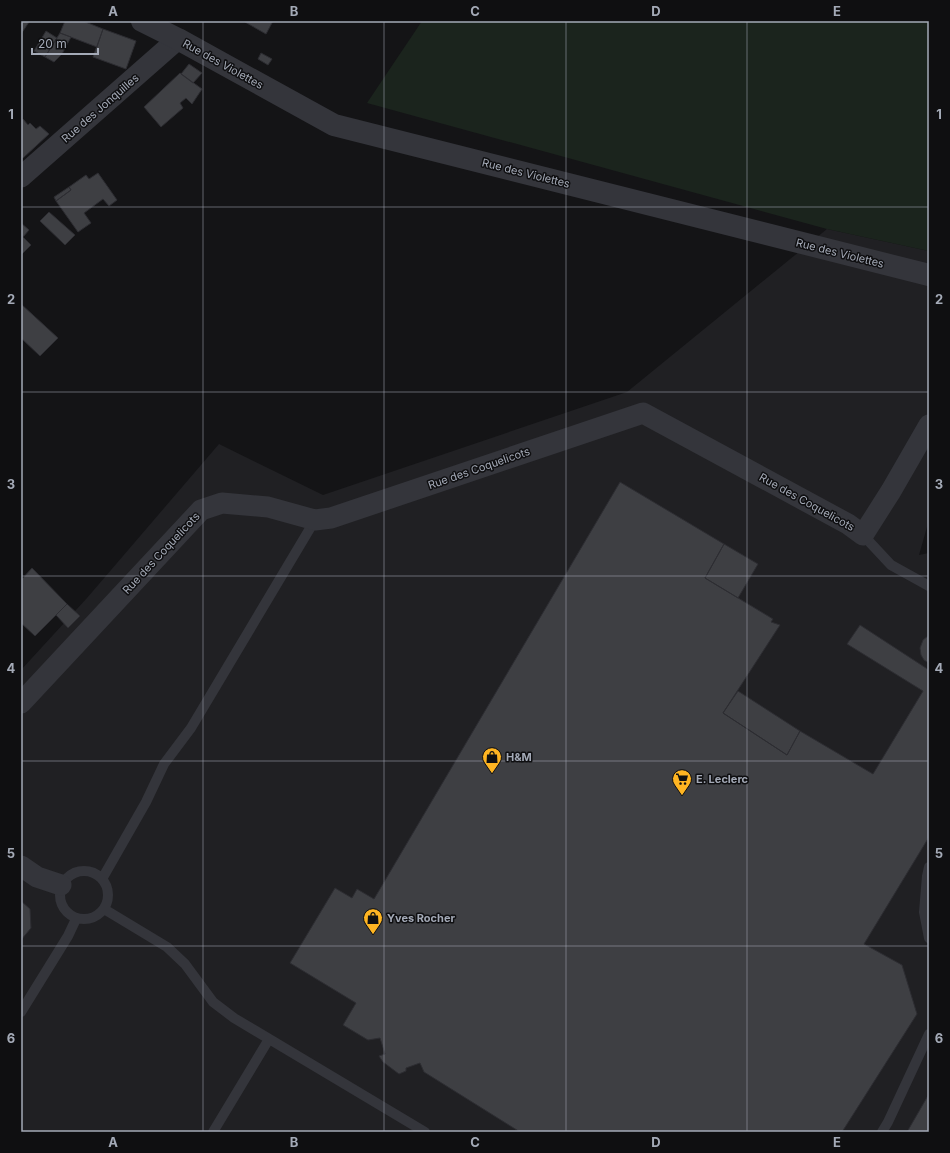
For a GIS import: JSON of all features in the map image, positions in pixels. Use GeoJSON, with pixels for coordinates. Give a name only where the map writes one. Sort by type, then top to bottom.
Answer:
{"type":"FeatureCollection","features":[{"type":"Feature","properties":{"kind":"street","name":"Rue des Violettes"},"geometry":{"type":"LineString","coordinates":[[142,21],[178,39],[334,125],[929,275]]}},
{"type":"Feature","properties":{"kind":"street","name":"Rue des Jonquilles"},"geometry":{"type":"LineString","coordinates":[[21,177],[178,39]]}},
{"type":"Feature","properties":{"kind":"street","name":"Rue des Coquelicots"},"geometry":{"type":"LineString","coordinates":[[21,703],[201,510],[222,504],[268,507],[315,520],[331,518],[643,413],[863,534],[891,491],[929,425]]}},
{"type":"Feature","properties":{"kind":"street"},"geometry":{"type":"LineString","coordinates":[[21,866],[37,877],[61,886]]}},
{"type":"Feature","properties":{"kind":"lane"},"geometry":{"type":"LineString","coordinates":[[102,879],[146,802],[164,764],[191,728],[315,520]]}},
{"type":"Feature","properties":{"kind":"lane"},"geometry":{"type":"LineString","coordinates":[[863,534],[892,565],[929,586]]}},
{"type":"Feature","properties":{"kind":"lane"},"geometry":{"type":"LineString","coordinates":[[929,867],[926,876],[924,912],[929,938]]}},
{"type":"Feature","properties":{"kind":"lane"},"geometry":{"type":"LineString","coordinates":[[79,871],[88,871],[102,879],[108,893],[108,901],[99,915],[92,919],[76,919],[63,909],[59,893],[65,879],[79,871]]}},
{"type":"Feature","properties":{"kind":"lane"},"geometry":{"type":"LineString","coordinates":[[104,909],[167,947],[185,964],[213,1002],[234,1018],[425,1132]]}},
{"type":"Feature","properties":{"kind":"lane"},"geometry":{"type":"LineString","coordinates":[[21,1012],[68,936],[76,919]]}},
{"type":"Feature","properties":{"kind":"lane"},"geometry":{"type":"LineString","coordinates":[[882,1132],[929,1034]]}},
{"type":"Feature","properties":{"kind":"lane"},"geometry":{"type":"LineString","coordinates":[[213,1132],[269,1039]]}},
{"type":"Feature","properties":{"kind":"shaded area"},"geometry":{"type":"Polygon","coordinates":[[[422,21],[929,21],[929,251],[827,229],[367,103],[422,21]]]}},
{"type":"Feature","properties":{"kind":"shaded area"},"geometry":{"type":"Polygon","coordinates":[[[827,229],[929,251],[929,520],[919,555],[929,553],[929,1132],[21,1132],[21,670],[87,598],[219,444],[323,495],[627,392],[827,229]]]}},
{"type":"Feature","properties":{"kind":"building"},"geometry":{"type":"Polygon","coordinates":[[[21,21],[29,22],[21,34],[21,21]]]}},
{"type":"Feature","properties":{"kind":"building"},"geometry":{"type":"Polygon","coordinates":[[[65,21],[83,21],[103,29],[97,47],[60,33],[65,21]]]}},
{"type":"Feature","properties":{"kind":"building"},"geometry":{"type":"Polygon","coordinates":[[[273,21],[266,34],[245,22],[273,21]]]}},
{"type":"Feature","properties":{"kind":"building"},"geometry":{"type":"Polygon","coordinates":[[[103,29],[136,41],[126,69],[93,57],[103,29]]]}},
{"type":"Feature","properties":{"kind":"building"},"geometry":{"type":"Polygon","coordinates":[[[46,31],[57,38],[45,57],[34,51],[46,31]]]}},
{"type":"Feature","properties":{"kind":"building"},"geometry":{"type":"Polygon","coordinates":[[[60,33],[71,37],[62,54],[54,62],[45,57],[60,33]]]}},
{"type":"Feature","properties":{"kind":"building"},"geometry":{"type":"Polygon","coordinates":[[[261,53],[272,59],[268,65],[258,59],[261,53]]]}},
{"type":"Feature","properties":{"kind":"building"},"geometry":{"type":"Polygon","coordinates":[[[189,64],[202,73],[193,83],[181,74],[189,64]]]}},
{"type":"Feature","properties":{"kind":"building"},"geometry":{"type":"Polygon","coordinates":[[[180,73],[202,89],[192,104],[186,98],[180,103],[183,108],[161,127],[144,107],[180,73]]]}},
{"type":"Feature","properties":{"kind":"building"},"geometry":{"type":"Polygon","coordinates":[[[23,119],[28,125],[30,123],[36,129],[40,126],[49,134],[23,158],[21,156],[21,121],[23,119]]]}},
{"type":"Feature","properties":{"kind":"building"},"geometry":{"type":"Polygon","coordinates":[[[98,173],[117,200],[109,206],[103,199],[84,213],[91,223],[78,232],[56,201],[71,190],[69,187],[86,175],[89,179],[98,173]]]}},
{"type":"Feature","properties":{"kind":"building"},"geometry":{"type":"Polygon","coordinates":[[[69,187],[71,190],[56,201],[54,197],[69,187]]]}},
{"type":"Feature","properties":{"kind":"building"},"geometry":{"type":"Polygon","coordinates":[[[49,212],[75,235],[65,245],[40,221],[49,212]]]}},
{"type":"Feature","properties":{"kind":"building"},"geometry":{"type":"Polygon","coordinates":[[[21,223],[29,230],[23,237],[31,245],[21,255],[21,223]]]}},
{"type":"Feature","properties":{"kind":"building"},"geometry":{"type":"Polygon","coordinates":[[[21,304],[58,338],[40,356],[21,338],[21,304]]]}},
{"type":"Feature","properties":{"kind":"building","name":"E. Leclerc"},"geometry":{"type":"Polygon","coordinates":[[[620,482],[724,544],[705,578],[773,619],[771,622],[780,625],[723,713],[787,755],[800,731],[873,774],[923,691],[847,644],[860,625],[929,670],[929,837],[864,944],[902,965],[917,1014],[842,1132],[520,1132],[424,1072],[420,1063],[406,1068],[406,1071],[399,1074],[383,1062],[379,1056],[385,1054],[380,1038],[368,1040],[343,1025],[356,1003],[290,963],[335,888],[352,898],[357,889],[374,899],[620,482]]]}},
{"type":"Feature","properties":{"kind":"building"},"geometry":{"type":"Polygon","coordinates":[[[724,544],[758,564],[738,598],[705,578],[724,544]]]}},
{"type":"Feature","properties":{"kind":"building"},"geometry":{"type":"Polygon","coordinates":[[[32,568],[67,604],[35,636],[21,623],[21,580],[32,568]]]}},
{"type":"Feature","properties":{"kind":"building"},"geometry":{"type":"Polygon","coordinates":[[[67,604],[80,616],[68,628],[56,615],[67,604]]]}},
{"type":"Feature","properties":{"kind":"building"},"geometry":{"type":"Polygon","coordinates":[[[928,636],[929,663],[924,660],[921,655],[920,648],[923,640],[928,636]]]}},
{"type":"Feature","properties":{"kind":"building"},"geometry":{"type":"Polygon","coordinates":[[[738,691],[800,731],[787,755],[723,713],[738,691]]]}},
{"type":"Feature","properties":{"kind":"building"},"geometry":{"type":"Polygon","coordinates":[[[21,901],[30,909],[31,928],[21,940],[21,901]]]}},
{"type":"Feature","properties":{"kind":"building"},"geometry":{"type":"Polygon","coordinates":[[[929,1094],[929,1132],[907,1132],[929,1094]]]}},
{"type":"Feature","properties":{"kind":"place","name":"H&M"},"geometry":{"type":"Point","coordinates":[492,774]}},
{"type":"Feature","properties":{"kind":"place","name":"E. Leclerc"},"geometry":{"type":"Point","coordinates":[682,796]}},
{"type":"Feature","properties":{"kind":"place","name":"Yves Rocher"},"geometry":{"type":"Point","coordinates":[373,935]}}]}
